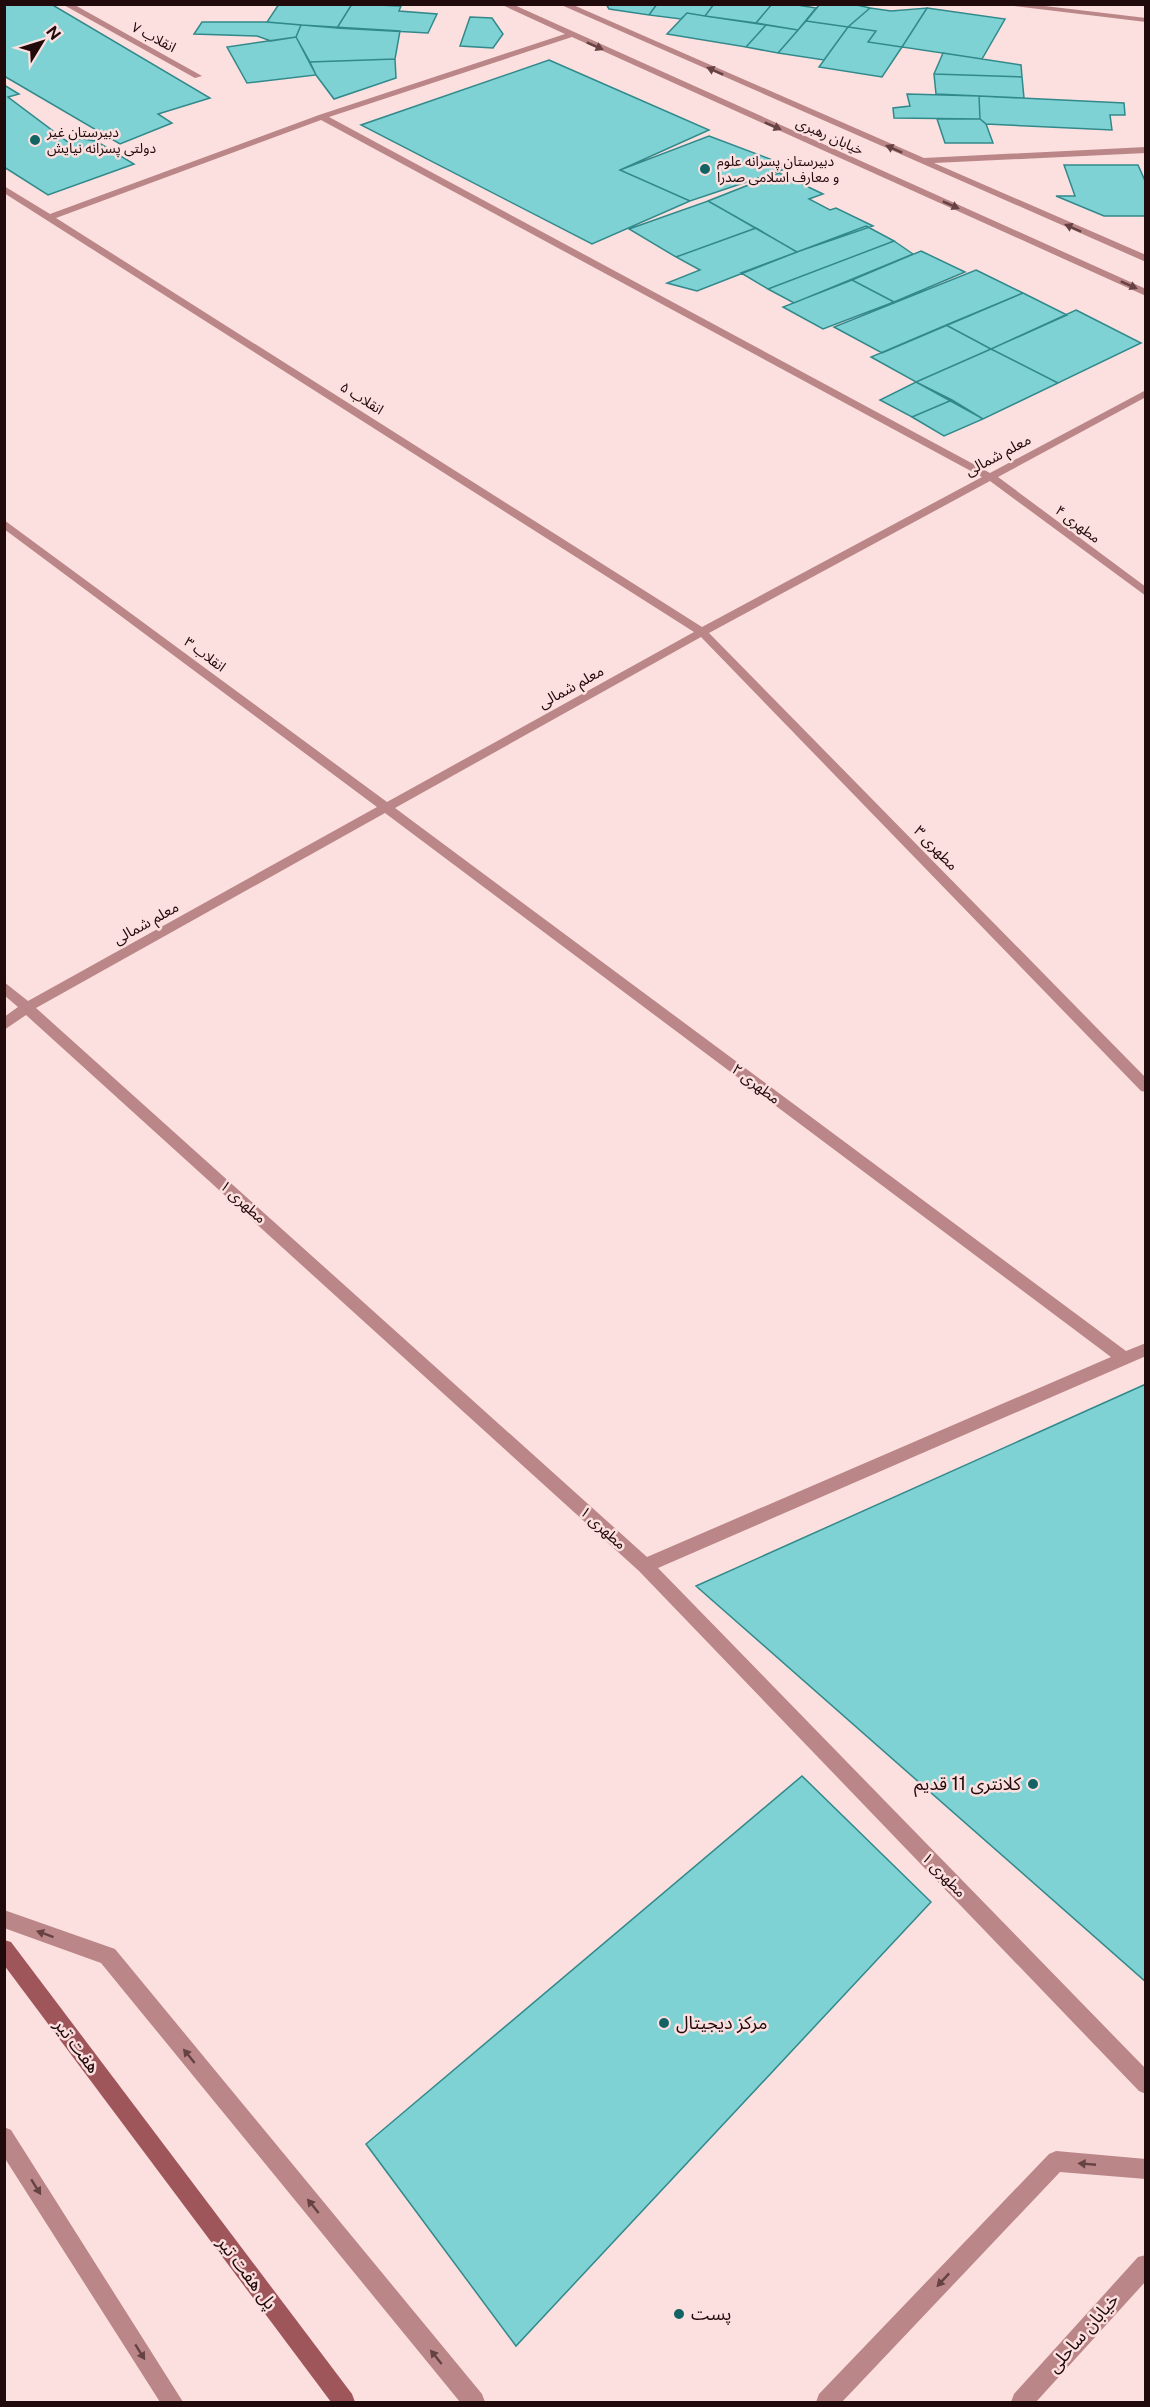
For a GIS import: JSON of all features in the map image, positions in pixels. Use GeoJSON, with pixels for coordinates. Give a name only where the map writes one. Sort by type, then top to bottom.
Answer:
{"type":"FeatureCollection","features":[{"type":"Feature","properties":{"kind":"main road","name":"هفت تیر"},"geometry":{"type":"LineString","coordinates":[[4,1949],[150,2143]]}},
{"type":"Feature","properties":{"kind":"main road","name":"پل هفت تیر"},"geometry":{"type":"LineString","coordinates":[[150,2143],[344,2403]]}},
{"type":"Feature","properties":{"kind":"street","name":"انقلاب ۷"},"geometry":{"type":"LineString","coordinates":[[66,4],[198,76]]}},
{"type":"Feature","properties":{"kind":"street","name":"خیابان رهبری"},"geometry":{"type":"LineString","coordinates":[[504,4],[1146,293]]}},
{"type":"Feature","properties":{"kind":"street","name":"خیابان رهبری"},"geometry":{"type":"LineString","coordinates":[[563,4],[1146,260]]}},
{"type":"Feature","properties":{"kind":"street"},"geometry":{"type":"LineString","coordinates":[[1002,4],[1146,20]]}},
{"type":"Feature","properties":{"kind":"street"},"geometry":{"type":"LineString","coordinates":[[50,217],[322,117],[571,35]]}},
{"type":"Feature","properties":{"kind":"street","name":"مطهری ۴"},"geometry":{"type":"LineString","coordinates":[[322,117],[992,478],[1146,593]]}},
{"type":"Feature","properties":{"kind":"street"},"geometry":{"type":"LineString","coordinates":[[920,161],[1146,150]]}},
{"type":"Feature","properties":{"kind":"street","name":"انقلاب ۵"},"geometry":{"type":"LineString","coordinates":[[4,189],[702,632]]}},
{"type":"Feature","properties":{"kind":"street","name":"معلم شمالی"},"geometry":{"type":"LineString","coordinates":[[13,1017],[702,632],[992,478],[1146,393]]}},
{"type":"Feature","properties":{"kind":"street"},"geometry":{"type":"LineString","coordinates":[[1130,402],[1146,410]]}},
{"type":"Feature","properties":{"kind":"street","name":"انقلاب ۳"},"geometry":{"type":"LineString","coordinates":[[4,523],[388,809]]}},
{"type":"Feature","properties":{"kind":"street","name":"مطهری ۳"},"geometry":{"type":"LineString","coordinates":[[702,632],[1146,1087]]}},
{"type":"Feature","properties":{"kind":"street","name":"مطهری ۲"},"geometry":{"type":"LineString","coordinates":[[388,809],[1124,1358]]}},
{"type":"Feature","properties":{"kind":"street","name":"مطهری ۱"},"geometry":{"type":"LineString","coordinates":[[4,987],[13,1017],[645,1566],[1146,2084]]}},
{"type":"Feature","properties":{"kind":"street"},"geometry":{"type":"LineString","coordinates":[[645,1566],[1146,1349]]}},
{"type":"Feature","properties":{"kind":"street"},"geometry":{"type":"LineString","coordinates":[[4,1919],[108,1956],[474,2403]]}},
{"type":"Feature","properties":{"kind":"street"},"geometry":{"type":"LineString","coordinates":[[4,2137],[172,2403]]}},
{"type":"Feature","properties":{"kind":"street"},"geometry":{"type":"LineString","coordinates":[[827,2403],[1056,2161],[1146,2169]]}},
{"type":"Feature","properties":{"kind":"street","name":"خیابان ساحلی"},"geometry":{"type":"LineString","coordinates":[[1022,2403],[1146,2265]]}},
{"type":"Feature","properties":{"kind":"building"},"geometry":{"type":"Polygon","coordinates":[[[4,4],[51,4],[210,98],[158,114],[172,123],[120,144],[4,76],[4,4]]]}},
{"type":"Feature","properties":{"kind":"building"},"geometry":{"type":"Polygon","coordinates":[[[279,4],[352,4],[337,28],[267,22],[279,4]]]}},
{"type":"Feature","properties":{"kind":"building"},"geometry":{"type":"Polygon","coordinates":[[[352,4],[401,6],[399,11],[437,14],[428,33],[337,28],[352,4]]]}},
{"type":"Feature","properties":{"kind":"building"},"geometry":{"type":"Polygon","coordinates":[[[606,4],[657,4],[649,15],[609,9],[606,4]]]}},
{"type":"Feature","properties":{"kind":"building"},"geometry":{"type":"Polygon","coordinates":[[[657,4],[714,4],[705,16],[687,13],[681,19],[649,15],[657,4]]]}},
{"type":"Feature","properties":{"kind":"building"},"geometry":{"type":"Polygon","coordinates":[[[714,4],[772,4],[756,23],[705,16],[714,4]]]}},
{"type":"Feature","properties":{"kind":"building"},"geometry":{"type":"Polygon","coordinates":[[[772,4],[816,8],[798,30],[756,23],[772,4]]]}},
{"type":"Feature","properties":{"kind":"building"},"geometry":{"type":"Polygon","coordinates":[[[820,4],[852,4],[870,8],[848,27],[806,21],[820,4]]]}},
{"type":"Feature","properties":{"kind":"building"},"geometry":{"type":"Polygon","coordinates":[[[870,8],[891,11],[927,8],[902,47],[868,42],[876,31],[848,27],[870,8]]]}},
{"type":"Feature","properties":{"kind":"building"},"geometry":{"type":"Polygon","coordinates":[[[927,8],[1005,19],[982,59],[902,47],[927,8]]]}},
{"type":"Feature","properties":{"kind":"building"},"geometry":{"type":"Polygon","coordinates":[[[687,13],[766,25],[746,47],[667,34],[687,13]]]}},
{"type":"Feature","properties":{"kind":"building"},"geometry":{"type":"Polygon","coordinates":[[[470,17],[492,18],[503,34],[493,48],[460,46],[470,17]]]}},
{"type":"Feature","properties":{"kind":"building"},"geometry":{"type":"Polygon","coordinates":[[[806,21],[848,27],[824,60],[778,53],[806,21]]]}},
{"type":"Feature","properties":{"kind":"building"},"geometry":{"type":"Polygon","coordinates":[[[202,22],[267,22],[301,25],[296,37],[271,41],[257,36],[194,34],[202,22]]]}},
{"type":"Feature","properties":{"kind":"building"},"geometry":{"type":"Polygon","coordinates":[[[301,25],[400,31],[395,59],[310,62],[296,37],[301,25]]]}},
{"type":"Feature","properties":{"kind":"building"},"geometry":{"type":"Polygon","coordinates":[[[766,25],[798,30],[778,53],[746,47],[766,25]]]}},
{"type":"Feature","properties":{"kind":"building"},"geometry":{"type":"Polygon","coordinates":[[[848,27],[876,31],[868,42],[902,47],[882,77],[819,67],[848,27]]]}},
{"type":"Feature","properties":{"kind":"building"},"geometry":{"type":"Polygon","coordinates":[[[296,37],[316,75],[247,83],[227,47],[296,37]]]}},
{"type":"Feature","properties":{"kind":"building"},"geometry":{"type":"Polygon","coordinates":[[[943,53],[1021,65],[1022,77],[934,74],[943,53]]]}},
{"type":"Feature","properties":{"kind":"building"},"geometry":{"type":"Polygon","coordinates":[[[395,59],[396,78],[334,99],[316,75],[310,62],[395,59]]]}},
{"type":"Feature","properties":{"kind":"building"},"geometry":{"type":"Polygon","coordinates":[[[549,60],[709,130],[620,170],[690,201],[592,244],[361,125],[549,60]]]}},
{"type":"Feature","properties":{"kind":"building"},"geometry":{"type":"Polygon","coordinates":[[[934,74],[1022,77],[1024,98],[936,94],[934,74]]]}},
{"type":"Feature","properties":{"kind":"building","name":"دبیرستان غیر دولتی پسرانه نیایش"},"geometry":{"type":"Polygon","coordinates":[[[4,85],[19,94],[8,97],[68,142],[76,138],[96,141],[134,164],[48,195],[4,167],[4,85]]]}},
{"type":"Feature","properties":{"kind":"building"},"geometry":{"type":"Polygon","coordinates":[[[907,94],[979,96],[980,119],[894,118],[893,108],[910,106],[907,94]]]}},
{"type":"Feature","properties":{"kind":"building"},"geometry":{"type":"Polygon","coordinates":[[[979,96],[1124,103],[1125,115],[1110,115],[1112,130],[986,124],[980,119],[979,96]]]}},
{"type":"Feature","properties":{"kind":"building"},"geometry":{"type":"Polygon","coordinates":[[[937,119],[980,119],[986,124],[993,143],[945,143],[937,119]]]}},
{"type":"Feature","properties":{"kind":"building","name":"دبیرستان پسرانه علوم و معارف اسلامی صدرا"},"geometry":{"type":"Polygon","coordinates":[[[709,136],[791,167],[690,201],[620,170],[709,136]]]}},
{"type":"Feature","properties":{"kind":"building"},"geometry":{"type":"Polygon","coordinates":[[[1064,165],[1138,165],[1146,183],[1146,216],[1104,216],[1056,196],[1075,196],[1064,165]]]}},
{"type":"Feature","properties":{"kind":"building"},"geometry":{"type":"Polygon","coordinates":[[[779,173],[823,194],[809,199],[830,210],[836,208],[873,226],[797,252],[708,201],[779,173]]]}},
{"type":"Feature","properties":{"kind":"building"},"geometry":{"type":"Polygon","coordinates":[[[708,201],[756,228],[676,257],[629,229],[708,201]]]}},
{"type":"Feature","properties":{"kind":"building"},"geometry":{"type":"Polygon","coordinates":[[[866,226],[894,241],[768,289],[741,273],[866,226]]]}},
{"type":"Feature","properties":{"kind":"building"},"geometry":{"type":"Polygon","coordinates":[[[756,228],[797,252],[697,291],[667,283],[700,270],[676,257],[756,228]]]}},
{"type":"Feature","properties":{"kind":"building"},"geometry":{"type":"Polygon","coordinates":[[[894,241],[913,254],[794,303],[768,289],[894,241]]]}},
{"type":"Feature","properties":{"kind":"building"},"geometry":{"type":"Polygon","coordinates":[[[921,251],[965,272],[894,302],[852,280],[921,251]]]}},
{"type":"Feature","properties":{"kind":"building"},"geometry":{"type":"Polygon","coordinates":[[[976,270],[1023,293],[882,353],[834,327],[976,270]]]}},
{"type":"Feature","properties":{"kind":"building"},"geometry":{"type":"Polygon","coordinates":[[[852,280],[894,302],[823,329],[783,307],[852,280]]]}},
{"type":"Feature","properties":{"kind":"building"},"geometry":{"type":"Polygon","coordinates":[[[1023,293],[1067,315],[991,349],[946,325],[1023,293]]]}},
{"type":"Feature","properties":{"kind":"building"},"geometry":{"type":"Polygon","coordinates":[[[1076,310],[1141,343],[1058,383],[991,349],[1076,310]]]}},
{"type":"Feature","properties":{"kind":"building"},"geometry":{"type":"Polygon","coordinates":[[[946,325],[991,349],[916,382],[871,357],[946,325]]]}},
{"type":"Feature","properties":{"kind":"building"},"geometry":{"type":"Polygon","coordinates":[[[991,349],[1058,383],[983,419],[916,382],[991,349]]]}},
{"type":"Feature","properties":{"kind":"building"},"geometry":{"type":"Polygon","coordinates":[[[916,382],[952,400],[912,417],[880,400],[916,382]]]}},
{"type":"Feature","properties":{"kind":"building"},"geometry":{"type":"Polygon","coordinates":[[[952,400],[983,419],[944,436],[912,417],[952,400]]]}},
{"type":"Feature","properties":{"kind":"building","name":"کلانتری 11 قدیم"},"geometry":{"type":"Polygon","coordinates":[[[1146,1384],[1146,1982],[696,1586],[1146,1384]]]}},
{"type":"Feature","properties":{"kind":"building","name":"مرکز دیجیتال"},"geometry":{"type":"Polygon","coordinates":[[[802,1776],[931,1902],[516,2346],[366,2144],[802,1776]]]}},
{"type":"Feature","properties":{"kind":"place","name":"دبیرستان غیر دولتی پسرانه نیایش"},"geometry":{"type":"Point","coordinates":[35,140]}},
{"type":"Feature","properties":{"kind":"place","name":"دبیرستان پسرانه علوم و معارف اسلامی صدرا"},"geometry":{"type":"Point","coordinates":[705,169]}},
{"type":"Feature","properties":{"kind":"place","name":"کلانتری 11 قدیم"},"geometry":{"type":"Point","coordinates":[1033,1784]}},
{"type":"Feature","properties":{"kind":"place","name":"مرکز دیجیتال"},"geometry":{"type":"Point","coordinates":[664,2023]}},
{"type":"Feature","properties":{"kind":"place","name":"پست"},"geometry":{"type":"Point","coordinates":[679,2314]}}]}
